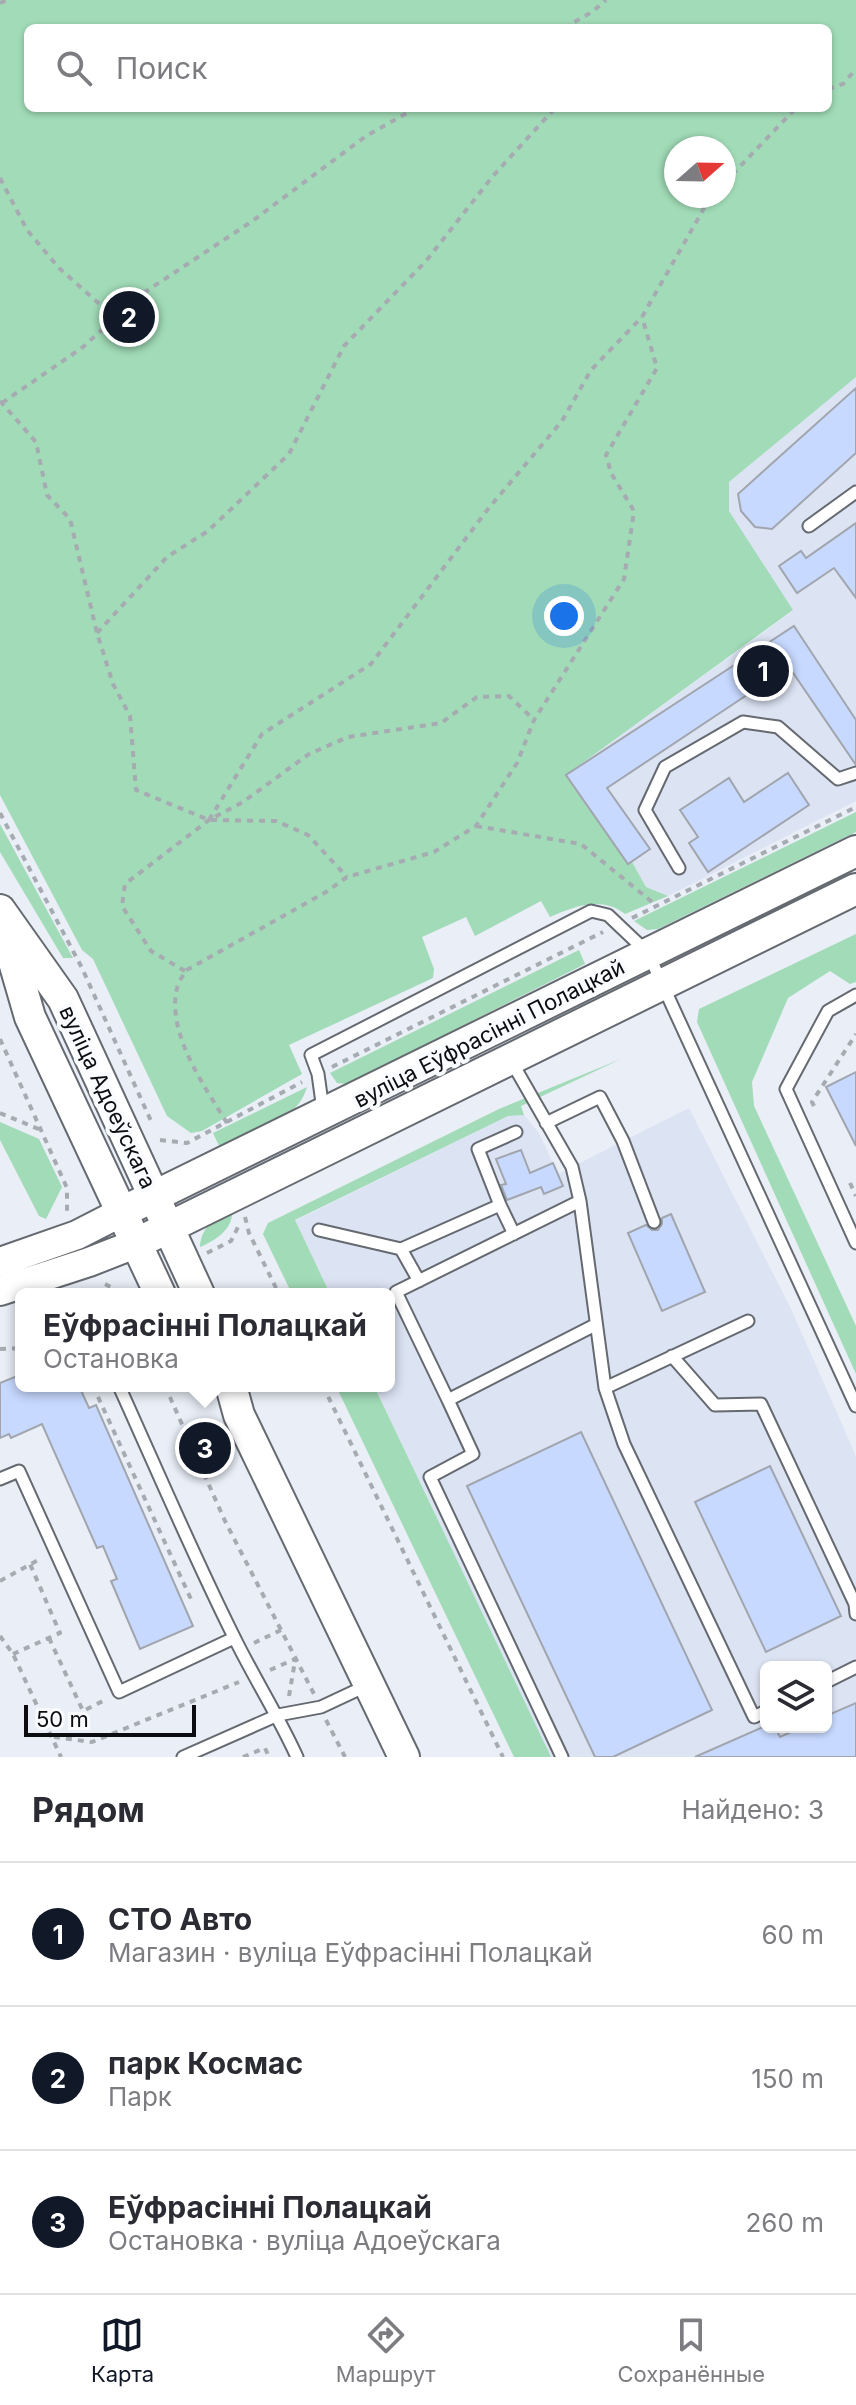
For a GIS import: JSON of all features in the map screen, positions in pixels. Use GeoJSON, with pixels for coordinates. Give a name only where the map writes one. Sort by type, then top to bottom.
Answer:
{"type":"FeatureCollection","features":[{"type":"Feature","properties":{"kind":"main road","name":"вуліца Еўфрасінні Полацкай"},"geometry":{"type":"LineString","coordinates":[[120,1213],[856,851]]}},
{"type":"Feature","properties":{"kind":"main road","name":"вуліца Еўфрасінні Полацкай"},"geometry":{"type":"LineString","coordinates":[[135,1244],[856,889]]}},
{"type":"Feature","properties":{"kind":"main road","name":"вуліца Адоеўскага"},"geometry":{"type":"LineString","coordinates":[[0,912],[63,999],[196,1288]]}},
{"type":"Feature","properties":{"kind":"main road","name":"вуліца Адоеўскага"},"geometry":{"type":"LineString","coordinates":[[0,912],[30,1017],[157,1288]]}},
{"type":"Feature","properties":{"kind":"main road"},"geometry":{"type":"LineString","coordinates":[[235,1400],[404,1757]]}},
{"type":"Feature","properties":{"kind":"street"},"geometry":{"type":"LineString","coordinates":[[0,1262],[77,1235],[120,1213]]}},
{"type":"Feature","properties":{"kind":"street"},"geometry":{"type":"LineString","coordinates":[[0,1291],[135,1244]]}},
{"type":"Feature","properties":{"kind":"lane"},"geometry":{"type":"LineString","coordinates":[[809,526],[856,492]]}},
{"type":"Feature","properties":{"kind":"lane"},"geometry":{"type":"LineString","coordinates":[[679,868],[645,810],[665,767],[743,722],[778,727],[838,779],[856,773]]}},
{"type":"Feature","properties":{"kind":"lane"},"geometry":{"type":"LineString","coordinates":[[324,1115],[318,1074],[311,1055],[591,911],[608,915],[648,953],[856,1406]]}},
{"type":"Feature","properties":{"kind":"lane"},"geometry":{"type":"LineString","coordinates":[[856,995],[828,1011],[786,1089],[856,1243]]}},
{"type":"Feature","properties":{"kind":"lane"},"geometry":{"type":"LineString","coordinates":[[510,1058],[572,1167],[580,1201],[605,1388],[624,1444],[754,1717],[760,1714]]}},
{"type":"Feature","properties":{"kind":"lane"},"geometry":{"type":"LineString","coordinates":[[546,1123],[600,1097],[623,1141],[654,1222]]}},
{"type":"Feature","properties":{"kind":"lane"},"geometry":{"type":"LineString","coordinates":[[514,1234],[478,1149],[516,1132]]}},
{"type":"Feature","properties":{"kind":"lane"},"geometry":{"type":"LineString","coordinates":[[562,1757],[430,1477],[473,1454],[396,1292],[580,1201]]}},
{"type":"Feature","properties":{"kind":"lane"},"geometry":{"type":"LineString","coordinates":[[319,1230],[401,1249],[500,1205]]}},
{"type":"Feature","properties":{"kind":"lane"},"geometry":{"type":"LineString","coordinates":[[401,1249],[419,1281]]}},
{"type":"Feature","properties":{"kind":"lane"},"geometry":{"type":"LineString","coordinates":[[605,1388],[748,1321]]}},
{"type":"Feature","properties":{"kind":"lane"},"geometry":{"type":"LineString","coordinates":[[448,1400],[595,1325]]}},
{"type":"Feature","properties":{"kind":"lane"},"geometry":{"type":"LineString","coordinates":[[672,1356],[715,1405],[761,1404],[855,1604],[856,1614]]}},
{"type":"Feature","properties":{"kind":"lane"},"geometry":{"type":"LineString","coordinates":[[122,1392],[209,1586],[254,1676],[282,1714],[297,1757]]}},
{"type":"Feature","properties":{"kind":"lane"},"geometry":{"type":"LineString","coordinates":[[0,1479],[19,1471],[119,1692],[234,1638]]}},
{"type":"Feature","properties":{"kind":"lane"},"geometry":{"type":"LineString","coordinates":[[832,1679],[856,1667]]}},
{"type":"Feature","properties":{"kind":"lane"},"geometry":{"type":"LineString","coordinates":[[183,1757],[282,1714],[321,1707],[368,1685]]}},
{"type":"Feature","properties":{"kind":"path"},"geometry":{"type":"LineString","coordinates":[[0,3],[8,0]]}},
{"type":"Feature","properties":{"kind":"path"},"geometry":{"type":"LineString","coordinates":[[572,24],[606,0]]}},
{"type":"Feature","properties":{"kind":"path"},"geometry":{"type":"LineString","coordinates":[[832,88],[843,84],[856,69]]}},
{"type":"Feature","properties":{"kind":"path"},"geometry":{"type":"LineString","coordinates":[[347,877],[308,835],[276,821],[209,820],[136,790],[130,716],[113,684],[97,633],[70,519],[47,495],[36,442],[1,402],[83,347],[139,296],[251,222],[366,136],[409,112]]}},
{"type":"Feature","properties":{"kind":"path"},"geometry":{"type":"LineString","coordinates":[[97,633],[167,557],[208,531],[289,454],[344,346],[426,261],[493,176],[551,112]]}},
{"type":"Feature","properties":{"kind":"path"},"geometry":{"type":"LineString","coordinates":[[736,170],[792,112]]}},
{"type":"Feature","properties":{"kind":"path"},"geometry":{"type":"LineString","coordinates":[[0,178],[27,230],[59,268],[115,318]]}},
{"type":"Feature","properties":{"kind":"path"},"geometry":{"type":"LineString","coordinates":[[209,820],[262,734],[371,664],[488,509],[562,421],[591,370],[642,317],[704,208]]}},
{"type":"Feature","properties":{"kind":"path"},"geometry":{"type":"LineString","coordinates":[[227,1123],[201,1080],[178,1032],[177,989],[185,971],[347,877],[434,852],[476,826],[517,763],[534,720],[624,579],[634,511],[611,473],[606,455],[657,368],[642,317]]}},
{"type":"Feature","properties":{"kind":"path"},"geometry":{"type":"LineString","coordinates":[[185,971],[151,951],[122,906],[123,895],[125,884],[209,820],[243,802],[309,754],[348,737],[441,723],[477,697],[509,696],[534,720]]}},
{"type":"Feature","properties":{"kind":"path"},"geometry":{"type":"LineString","coordinates":[[0,813],[82,968],[160,1142],[187,1143],[318,1074],[856,807]]}},
{"type":"Feature","properties":{"kind":"path"},"geometry":{"type":"LineString","coordinates":[[476,826],[581,844],[657,906]]}},
{"type":"Feature","properties":{"kind":"path"},"geometry":{"type":"LineString","coordinates":[[818,1115],[812,1102],[856,1034]]}},
{"type":"Feature","properties":{"kind":"path"},"geometry":{"type":"LineString","coordinates":[[0,1039],[67,1188]]}},
{"type":"Feature","properties":{"kind":"path"},"geometry":{"type":"LineString","coordinates":[[0,1113],[41,1130]]}},
{"type":"Feature","properties":{"kind":"path"},"geometry":{"type":"LineString","coordinates":[[850,1183],[856,1196]]}},
{"type":"Feature","properties":{"kind":"path"},"geometry":{"type":"LineString","coordinates":[[199,1258],[231,1241],[244,1215],[249,1233],[276,1288]]}},
{"type":"Feature","properties":{"kind":"path"},"geometry":{"type":"LineString","coordinates":[[96,1279],[110,1288]]}},
{"type":"Feature","properties":{"kind":"path"},"geometry":{"type":"LineString","coordinates":[[96,1392],[190,1597],[209,1586]]}},
{"type":"Feature","properties":{"kind":"path"},"geometry":{"type":"LineString","coordinates":[[168,1392],[225,1521],[345,1757]]}},
{"type":"Feature","properties":{"kind":"path"},"geometry":{"type":"LineString","coordinates":[[326,1392],[503,1757]]}},
{"type":"Feature","properties":{"kind":"path"},"geometry":{"type":"LineString","coordinates":[[0,1581],[55,1550]]}},
{"type":"Feature","properties":{"kind":"path"},"geometry":{"type":"LineString","coordinates":[[13,1654],[60,1633],[30,1564]]}},
{"type":"Feature","properties":{"kind":"path"},"geometry":{"type":"LineString","coordinates":[[240,1650],[281,1630]]}},
{"type":"Feature","properties":{"kind":"path"},"geometry":{"type":"LineString","coordinates":[[0,1636],[13,1654],[61,1757]]}},
{"type":"Feature","properties":{"kind":"path"},"geometry":{"type":"LineString","coordinates":[[49,1638],[83,1711],[119,1692]]}},
{"type":"Feature","properties":{"kind":"path"},"geometry":{"type":"LineString","coordinates":[[54,1737],[92,1742],[296,1659]]}},
{"type":"Feature","properties":{"kind":"path"},"geometry":{"type":"LineString","coordinates":[[282,1714],[296,1659]]}},
{"type":"Feature","properties":{"kind":"path"},"geometry":{"type":"LineString","coordinates":[[243,1757],[265,1748],[269,1757]]}},
{"type":"Feature","properties":{"kind":"shaded area"},"geometry":{"type":"Polygon","coordinates":[[[856,377],[856,801],[668,896],[646,887],[632,862],[627,862],[566,775],[793,611],[729,511],[729,482],[856,377]]]}},
{"type":"Feature","properties":{"kind":"shaded area"},"geometry":{"type":"Polygon","coordinates":[[[689,1108],[791,1309],[856,1456],[856,1757],[551,1757],[377,1392],[395,1392],[395,1288],[327,1288],[295,1221],[508,1116],[524,1115],[539,1133],[558,1174],[689,1108]]]}},
{"type":"Feature","properties":{"kind":"green space"},"geometry":{"type":"Polygon","coordinates":[[[0,0],[856,0],[856,377],[729,482],[729,511],[793,610],[566,775],[627,862],[632,862],[646,887],[668,896],[625,914],[598,904],[579,906],[550,917],[541,901],[475,936],[466,917],[422,937],[434,969],[433,978],[289,1045],[302,1074],[202,1131],[191,1133],[167,1116],[93,959],[82,950],[0,795],[0,0]]]}},
{"type":"Feature","properties":{"kind":"green space"},"geometry":{"type":"Polygon","coordinates":[[[856,812],[856,832],[658,929],[647,930],[634,921],[856,812]]]}},
{"type":"Feature","properties":{"kind":"green space"},"geometry":{"type":"Polygon","coordinates":[[[0,824],[73,958],[63,958],[0,852],[0,824]]]}},
{"type":"Feature","properties":{"kind":"green space"},"geometry":{"type":"Polygon","coordinates":[[[856,934],[856,982],[850,984],[830,971],[788,998],[752,1082],[754,1106],[856,1326],[856,1374],[697,1022],[699,1009],[856,934]]]}},
{"type":"Feature","properties":{"kind":"green space"},"geometry":{"type":"Polygon","coordinates":[[[579,950],[585,964],[347,1084],[337,1083],[330,1073],[579,950]]]}},
{"type":"Feature","properties":{"kind":"green space"},"geometry":{"type":"Polygon","coordinates":[[[621,1059],[521,1106],[524,1115],[508,1116],[295,1220],[327,1288],[289,1288],[263,1234],[268,1223],[499,1109],[621,1059]]]}},
{"type":"Feature","properties":{"kind":"green space"},"geometry":{"type":"Polygon","coordinates":[[[307,1087],[294,1110],[283,1118],[220,1148],[213,1133],[307,1087]]]}},
{"type":"Feature","properties":{"kind":"green space"},"geometry":{"type":"Polygon","coordinates":[[[0,1122],[39,1139],[62,1187],[46,1219],[39,1216],[0,1140],[0,1122]]]}},
{"type":"Feature","properties":{"kind":"green space"},"geometry":{"type":"Polygon","coordinates":[[[232,1206],[228,1227],[200,1247],[206,1228],[232,1206]]]}},
{"type":"Feature","properties":{"kind":"green space"},"geometry":{"type":"Polygon","coordinates":[[[339,1392],[377,1392],[551,1757],[514,1757],[339,1392]]]}},
{"type":"Feature","properties":{"kind":"building"},"geometry":{"type":"Polygon","coordinates":[[[856,388],[856,453],[772,529],[755,527],[741,511],[738,494],[856,388]]]}},
{"type":"Feature","properties":{"kind":"building"},"geometry":{"type":"Polygon","coordinates":[[[856,523],[856,598],[834,568],[797,593],[779,566],[801,551],[806,558],[856,523]]]}},
{"type":"Feature","properties":{"kind":"building"},"geometry":{"type":"Polygon","coordinates":[[[794,626],[856,720],[856,765],[789,667],[607,788],[650,849],[628,864],[566,775],[794,626]]]}},
{"type":"Feature","properties":{"kind":"building"},"geometry":{"type":"Polygon","coordinates":[[[788,773],[809,805],[708,872],[689,843],[698,837],[680,810],[729,778],[744,802],[788,773]]]}},
{"type":"Feature","properties":{"kind":"building"},"geometry":{"type":"Polygon","coordinates":[[[856,1072],[856,1146],[826,1087],[856,1072]]]}},
{"type":"Feature","properties":{"kind":"building"},"geometry":{"type":"Polygon","coordinates":[[[521,1150],[530,1173],[553,1163],[563,1186],[544,1194],[541,1187],[507,1200],[501,1185],[506,1184],[496,1159],[521,1150]]]}},
{"type":"Feature","properties":{"kind":"building"},"geometry":{"type":"Polygon","coordinates":[[[671,1214],[705,1292],[662,1311],[628,1233],[646,1225],[658,1230],[662,1218],[671,1214]]]}},
{"type":"Feature","properties":{"kind":"building"},"geometry":{"type":"Polygon","coordinates":[[[15,1377],[15,1392],[82,1392],[89,1408],[96,1405],[193,1626],[140,1649],[111,1581],[117,1579],[103,1546],[97,1548],[42,1424],[11,1438],[9,1434],[0,1438],[0,1383],[15,1377]]]}},
{"type":"Feature","properties":{"kind":"building"},"geometry":{"type":"Polygon","coordinates":[[[581,1432],[712,1710],[613,1757],[595,1757],[467,1486],[581,1432]]]}},
{"type":"Feature","properties":{"kind":"building"},"geometry":{"type":"Polygon","coordinates":[[[770,1466],[841,1616],[766,1652],[695,1502],[770,1466]]]}},
{"type":"Feature","properties":{"kind":"building"},"geometry":{"type":"Polygon","coordinates":[[[856,1703],[856,1757],[695,1757],[760,1728],[760,1733],[778,1733],[780,1737],[789,1733],[832,1733],[832,1713],[856,1703]]]}},
{"type":"Feature","properties":{"kind":"place","name":"парк Космас"},"geometry":{"type":"Point","coordinates":[129,317]}},
{"type":"Feature","properties":{"kind":"place","name":"СТО Авто"},"geometry":{"type":"Point","coordinates":[763,671]}},
{"type":"Feature","properties":{"kind":"place","name":"Еўфрасінні Полацкай"},"geometry":{"type":"Point","coordinates":[205,1448]}}]}
